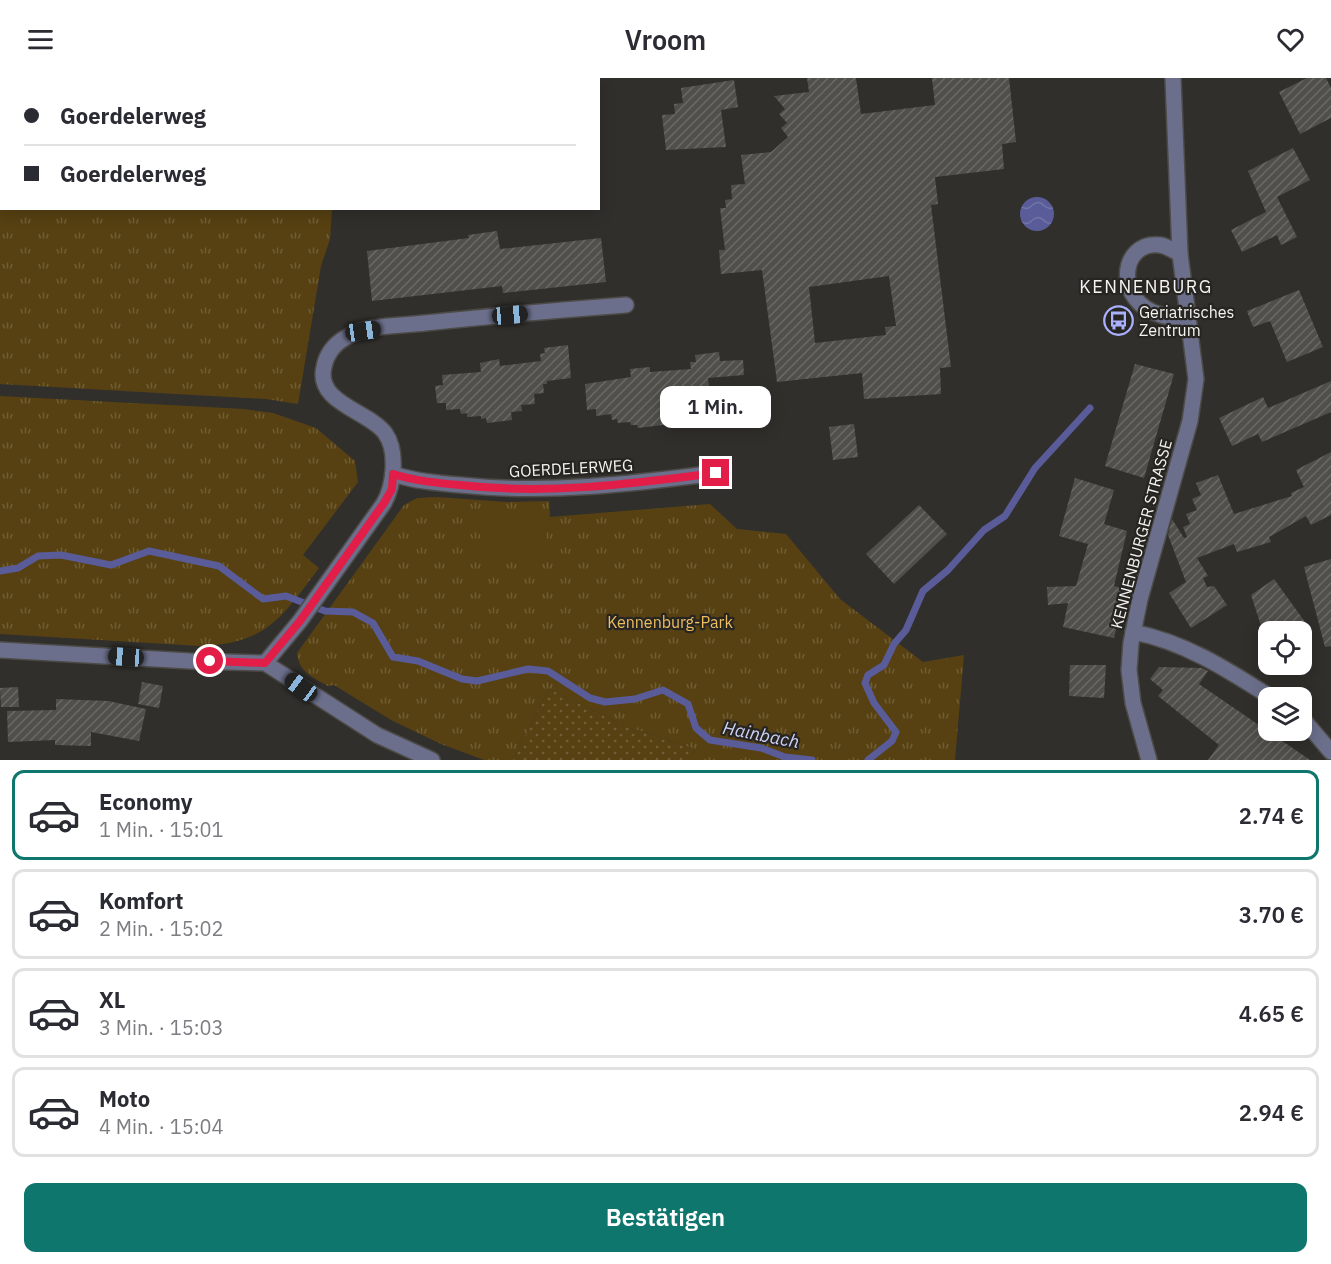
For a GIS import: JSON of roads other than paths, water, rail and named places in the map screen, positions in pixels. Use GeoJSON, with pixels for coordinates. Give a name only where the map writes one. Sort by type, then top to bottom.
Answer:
{"type":"FeatureCollection","features":[{"type":"Feature","properties":{"kind":"street","name":"KENNENBURGER STRASSE"},"geometry":{"type":"LineString","coordinates":[[1149,760],[1132,696],[1130,656],[1133,632],[1194,406],[1196,365],[1180,254],[1173,78]]}},
{"type":"Feature","properties":{"kind":"street"},"geometry":{"type":"LineString","coordinates":[[1180,254],[1160,245],[1147,247],[1131,261],[1126,275],[1127,283],[1134,297],[1154,312],[1162,316],[1189,317]]}},
{"type":"Feature","properties":{"kind":"street"},"geometry":{"type":"LineString","coordinates":[[265,663],[300,621],[392,489],[391,449],[387,435],[377,425],[338,400],[324,380],[323,371],[327,356],[345,337],[363,331],[393,326],[626,304]]}},
{"type":"Feature","properties":{"kind":"street","name":"GOERDELERWEG"},"geometry":{"type":"LineString","coordinates":[[393,474],[419,481],[523,490],[610,485],[716,473]]}},
{"type":"Feature","properties":{"kind":"street"},"geometry":{"type":"LineString","coordinates":[[1133,632],[1165,639],[1187,648],[1258,690]]}},
{"type":"Feature","properties":{"kind":"street"},"geometry":{"type":"LineString","coordinates":[[0,650],[265,663],[377,735],[432,760]]}},
{"type":"Feature","properties":{"kind":"street"},"geometry":{"type":"LineString","coordinates":[[1312,730],[1331,752]]}},
{"type":"Feature","properties":{"kind":"water"},"geometry":{"type":"Polygon","coordinates":[[[1037,197],[1049,202],[1054,214],[1049,226],[1037,231],[1025,226],[1020,214],[1025,202],[1037,197]]]}},
{"type":"Feature","properties":{"kind":"waterway"},"geometry":{"type":"LineString","coordinates":[[868,760],[892,741],[896,732],[874,703],[865,683],[868,675],[884,665],[894,644],[906,630],[923,591],[948,570],[984,530],[1005,516],[1035,468],[1090,408]]}},
{"type":"Feature","properties":{"kind":"waterway","name":"Hainbach"},"geometry":{"type":"LineString","coordinates":[[0,571],[18,568],[38,556],[61,555],[111,565],[149,551],[219,566],[263,599],[286,596],[325,611],[353,612],[373,623],[393,657],[418,661],[462,679],[477,681],[528,669],[548,671],[590,698],[605,702],[635,699],[663,690],[688,704],[696,728],[710,740],[761,748],[785,757],[812,760]]}},
{"type":"Feature","properties":{"kind":"place","name":"Geriatrisches Zentrum"},"geometry":{"type":"Point","coordinates":[1118,321]}},
{"type":"Feature","properties":{"kind":"district","name":"KENNENBURG"},"geometry":{"type":"Point","coordinates":[1146,287]}},
{"type":"Feature","properties":{"kind":"park label","name":"Kennenburg-Park"},"geometry":{"type":"Point","coordinates":[670,622]}}]}
